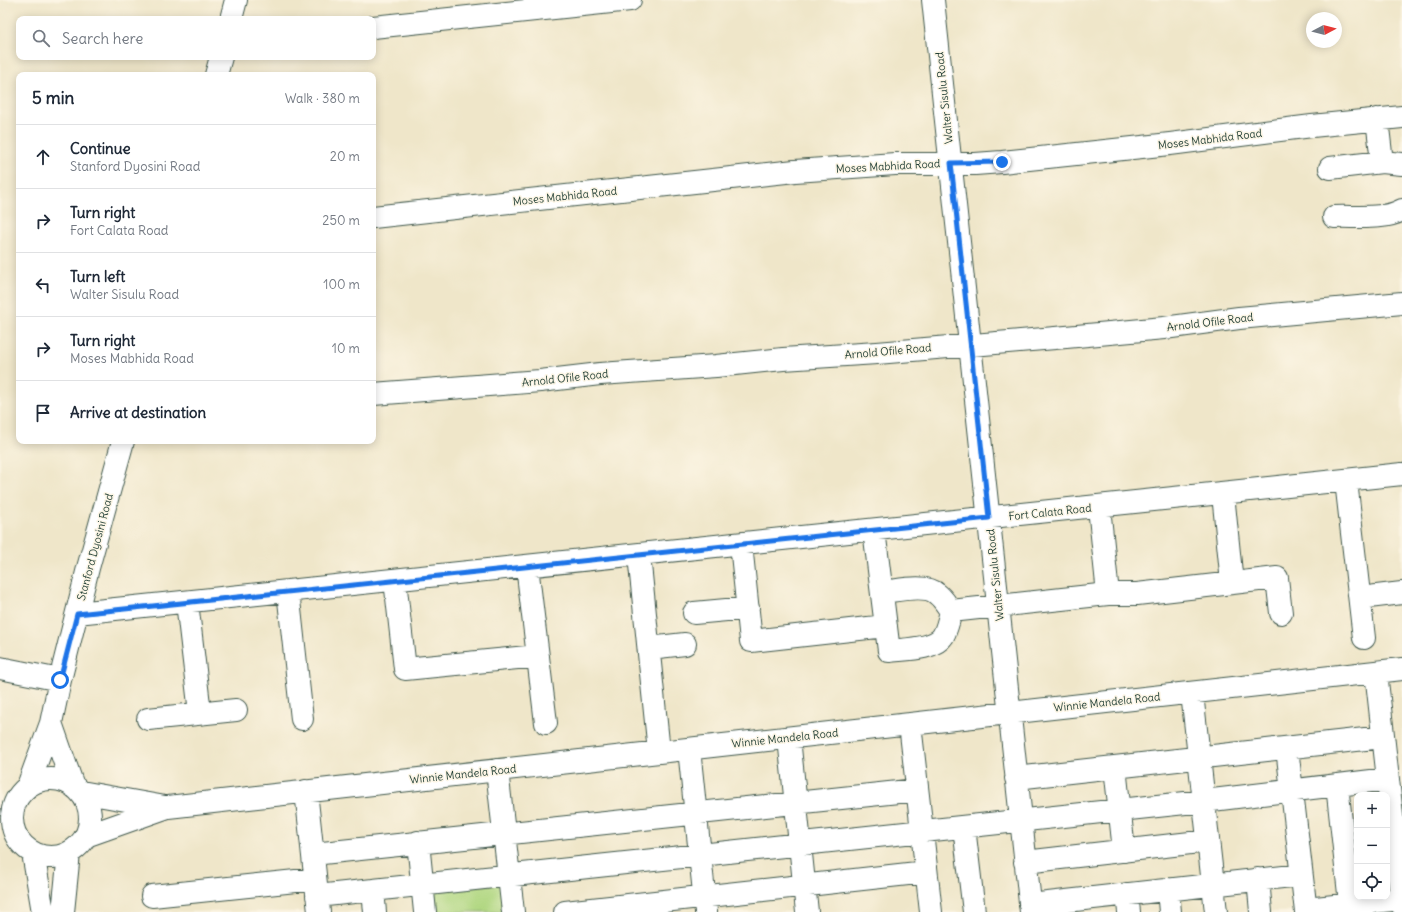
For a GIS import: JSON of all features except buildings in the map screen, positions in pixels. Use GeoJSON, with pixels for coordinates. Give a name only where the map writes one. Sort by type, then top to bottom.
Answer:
{"type":"FeatureCollection","features":[{"type":"Feature","properties":{"kind":"street"},"geometry":{"type":"LineString","coordinates":[[232,16],[236,0]]}},
{"type":"Feature","properties":{"kind":"street"},"geometry":{"type":"LineString","coordinates":[[376,27],[630,0]]}},
{"type":"Feature","properties":{"kind":"street","name":"Walter Sisulu Road"},"geometry":{"type":"LineString","coordinates":[[934,0],[1030,908]]}},
{"type":"Feature","properties":{"kind":"street"},"geometry":{"type":"LineString","coordinates":[[217,72],[220,60]]}},
{"type":"Feature","properties":{"kind":"street","name":"Moses Mabhida Road"},"geometry":{"type":"LineString","coordinates":[[376,217],[795,171],[895,164],[1002,162],[1402,117]]}},
{"type":"Feature","properties":{"kind":"street"},"geometry":{"type":"LineString","coordinates":[[1330,168],[1392,163],[1377,119]]}},
{"type":"Feature","properties":{"kind":"street"},"geometry":{"type":"LineString","coordinates":[[1334,217],[1380,216],[1392,214],[1402,210]]}},
{"type":"Feature","properties":{"kind":"street","name":"Arnold Ofile Road"},"geometry":{"type":"LineString","coordinates":[[376,394],[1164,328],[1239,318],[1402,303]]}},
{"type":"Feature","properties":{"kind":"street","name":"Stanford Dyosini Road"},"geometry":{"type":"LineString","coordinates":[[28,786],[51,722],[88,568],[122,444]]}},
{"type":"Feature","properties":{"kind":"street","name":"Fort Calata Road"},"geometry":{"type":"LineString","coordinates":[[77,614],[1402,474]]}},
{"type":"Feature","properties":{"kind":"street"},"geometry":{"type":"LineString","coordinates":[[1346,481],[1364,638]]}},
{"type":"Feature","properties":{"kind":"street"},"geometry":{"type":"LineString","coordinates":[[1223,494],[1232,583]]}},
{"type":"Feature","properties":{"kind":"street"},"geometry":{"type":"LineString","coordinates":[[1099,506],[1108,594]]}},
{"type":"Feature","properties":{"kind":"street"},"geometry":{"type":"LineString","coordinates":[[874,530],[889,651],[929,646],[937,642],[942,637],[948,625],[951,611],[937,593],[926,589],[882,592]]}},
{"type":"Feature","properties":{"kind":"street"},"geometry":{"type":"LineString","coordinates":[[742,544],[751,641],[886,626]]}},
{"type":"Feature","properties":{"kind":"street"},"geometry":{"type":"LineString","coordinates":[[639,555],[659,752]]}},
{"type":"Feature","properties":{"kind":"street"},"geometry":{"type":"LineString","coordinates":[[527,566],[546,724]]}},
{"type":"Feature","properties":{"kind":"street"},"geometry":{"type":"LineString","coordinates":[[951,611],[1108,594],[1137,594],[1277,578],[1281,613]]}},
{"type":"Feature","properties":{"kind":"street"},"geometry":{"type":"LineString","coordinates":[[395,580],[405,669],[538,656]]}},
{"type":"Feature","properties":{"kind":"street"},"geometry":{"type":"LineString","coordinates":[[288,591],[302,718]]}},
{"type":"Feature","properties":{"kind":"street"},"geometry":{"type":"LineString","coordinates":[[1360,598],[1402,594]]}},
{"type":"Feature","properties":{"kind":"street"},"geometry":{"type":"LineString","coordinates":[[187,602],[200,713]]}},
{"type":"Feature","properties":{"kind":"street"},"geometry":{"type":"LineString","coordinates":[[694,613],[748,608]]}},
{"type":"Feature","properties":{"kind":"street"},"geometry":{"type":"LineString","coordinates":[[649,648],[685,644]]}},
{"type":"Feature","properties":{"kind":"street"},"geometry":{"type":"LineString","coordinates":[[0,668],[60,680]]}},
{"type":"Feature","properties":{"kind":"street","name":"Winnie Mandela Road"},"geometry":{"type":"LineString","coordinates":[[86,836],[168,807],[1402,669]]}},
{"type":"Feature","properties":{"kind":"street"},"geometry":{"type":"LineString","coordinates":[[1288,748],[1306,910],[1351,908],[1402,902],[1397,813],[1392,765],[1383,737],[1376,672]]}},
{"type":"Feature","properties":{"kind":"street"},"geometry":{"type":"LineString","coordinates":[[1192,693],[1216,912]]}},
{"type":"Feature","properties":{"kind":"street"},"geometry":{"type":"LineString","coordinates":[[148,719],[236,710]]}},
{"type":"Feature","properties":{"kind":"street"},"geometry":{"type":"LineString","coordinates":[[51,722],[77,789],[87,802],[90,813],[90,825],[86,836],[79,846],[69,853],[57,857],[45,857],[32,853],[22,845],[6,821],[18,796],[28,786],[42,780],[58,779],[77,789]]}},
{"type":"Feature","properties":{"kind":"street"},"geometry":{"type":"LineString","coordinates":[[910,724],[931,912]]}},
{"type":"Feature","properties":{"kind":"street"},"geometry":{"type":"LineString","coordinates":[[1016,778],[1383,737]]}},
{"type":"Feature","properties":{"kind":"street"},"geometry":{"type":"LineString","coordinates":[[789,738],[807,912]]}},
{"type":"Feature","properties":{"kind":"street"},"geometry":{"type":"LineString","coordinates":[[689,749],[706,904]]}},
{"type":"Feature","properties":{"kind":"street"},"geometry":{"type":"LineString","coordinates":[[152,896],[317,896],[422,885],[1204,801],[1337,785],[1392,765]]}},
{"type":"Feature","properties":{"kind":"street"},"geometry":{"type":"LineString","coordinates":[[1114,767],[1124,851]]}},
{"type":"Feature","properties":{"kind":"street"},"geometry":{"type":"LineString","coordinates":[[497,770],[513,912]]}},
{"type":"Feature","properties":{"kind":"street"},"geometry":{"type":"LineString","coordinates":[[1337,785],[1351,908]]}},
{"type":"Feature","properties":{"kind":"street","name":"Winnie Mandela Road"},"geometry":{"type":"LineString","coordinates":[[77,789],[168,807]]}},
{"type":"Feature","properties":{"kind":"street"},"geometry":{"type":"LineString","coordinates":[[313,854],[917,790]]}},
{"type":"Feature","properties":{"kind":"street"},"geometry":{"type":"LineString","coordinates":[[306,792],[317,896]]}},
{"type":"Feature","properties":{"kind":"street"},"geometry":{"type":"LineString","coordinates":[[964,826],[969,912]]}},
{"type":"Feature","properties":{"kind":"street"},"geometry":{"type":"LineString","coordinates":[[418,842],[425,912]]}},
{"type":"Feature","properties":{"kind":"street"},"geometry":{"type":"LineString","coordinates":[[1025,862],[1208,842]]}},
{"type":"Feature","properties":{"kind":"street"},"geometry":{"type":"LineString","coordinates":[[32,853],[43,912]]}},
{"type":"Feature","properties":{"kind":"street"},"geometry":{"type":"LineString","coordinates":[[63,912],[69,853]]}},
{"type":"Feature","properties":{"kind":"street"},"geometry":{"type":"LineString","coordinates":[[565,912],[706,904],[804,885],[926,872]]}},
{"type":"Feature","properties":{"kind":"street"},"geometry":{"type":"LineString","coordinates":[[1030,908],[1128,903],[1168,889],[1301,875]]}},
{"type":"Feature","properties":{"kind":"street"},"geometry":{"type":"LineString","coordinates":[[1258,879],[1261,912]]}},
{"type":"Feature","properties":{"kind":"street"},"geometry":{"type":"LineString","coordinates":[[1168,889],[1170,912]]}},
{"type":"Feature","properties":{"kind":"street"},"geometry":{"type":"LineString","coordinates":[[373,890],[375,912]]}},
{"type":"Feature","properties":{"kind":"green space"},"geometry":{"type":"Polygon","coordinates":[[[501,883],[504,912],[429,912],[427,891],[501,883]]]}},
{"type":"Feature","properties":{"kind":"route"},"geometry":{"type":"LineString","coordinates":[[60,680],[77,614],[989,518],[951,163],[975,164],[1002,162]]}}]}
